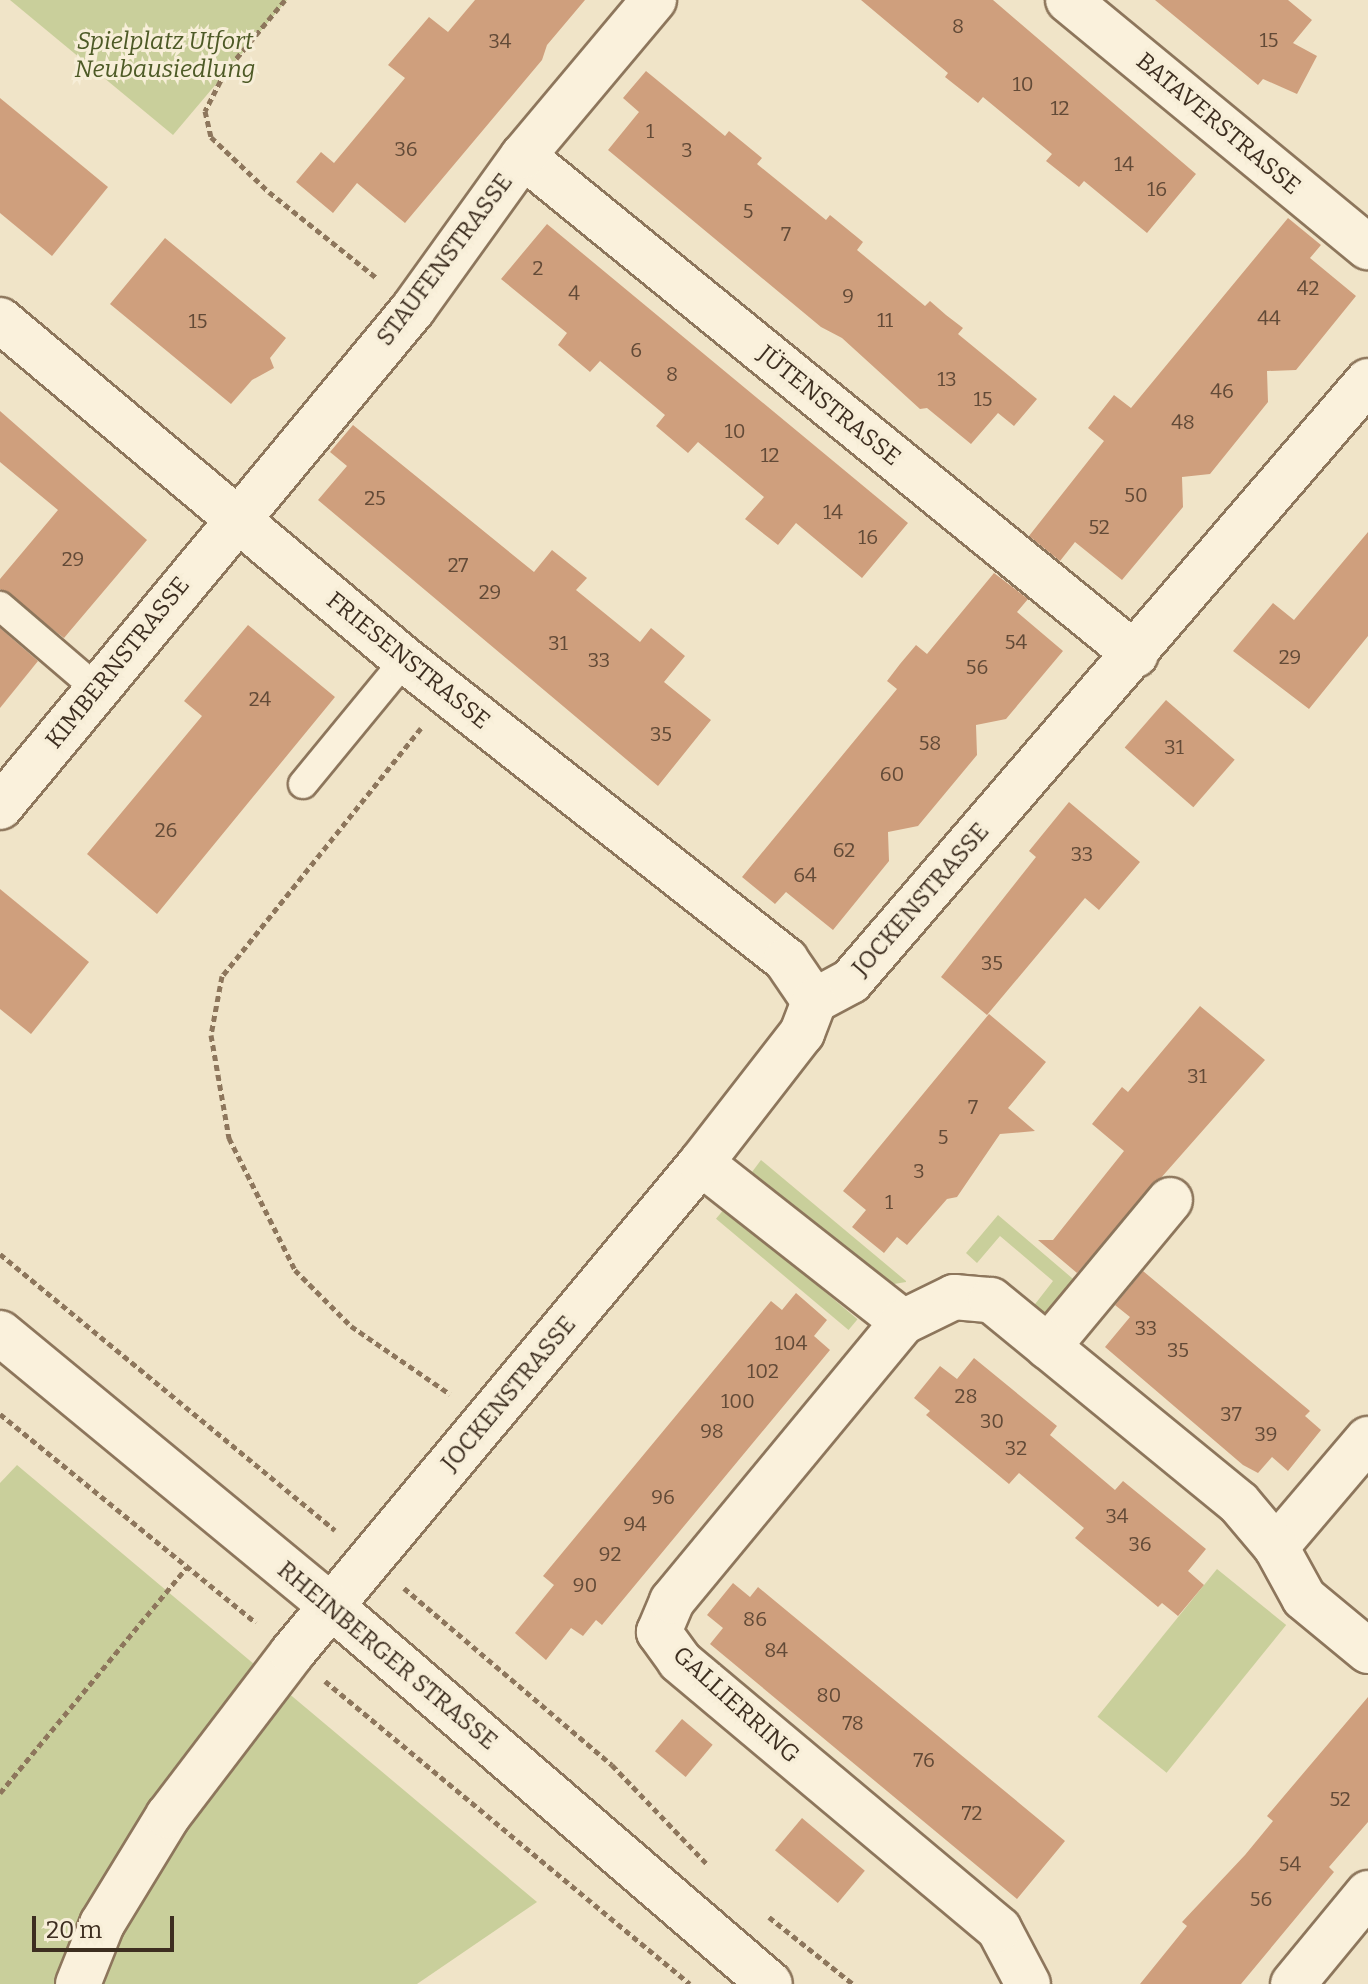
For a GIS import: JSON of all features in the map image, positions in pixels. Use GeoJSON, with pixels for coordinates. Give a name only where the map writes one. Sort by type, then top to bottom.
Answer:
{"type":"FeatureCollection","features":[{"type":"Feature","properties":{"kind":"street","name":"STAUFENSTRASSE"},"geometry":{"type":"LineString","coordinates":[[235,518],[413,309],[523,156],[654,0]]}},
{"type":"Feature","properties":{"kind":"street","name":"BATAVERSTRASSE"},"geometry":{"type":"LineString","coordinates":[[1068,0],[1368,247]]}},
{"type":"Feature","properties":{"kind":"street","name":"JÜTENSTRASSE"},"geometry":{"type":"LineString","coordinates":[[523,156],[1136,655]]}},
{"type":"Feature","properties":{"kind":"street","name":"FRIESENSTRASSE"},"geometry":{"type":"LineString","coordinates":[[0,320],[405,660],[786,960],[814,1001]]}},
{"type":"Feature","properties":{"kind":"street","name":"JOCKENSTRASSE"},"geometry":{"type":"LineString","coordinates":[[78,1984],[102,1924],[168,1816],[292,1653],[701,1163],[802,1033],[814,1001],[851,981],[1136,655],[1368,381]]}},
{"type":"Feature","properties":{"kind":"street","name":"KIMBERNSTRASSE"},"geometry":{"type":"LineString","coordinates":[[0,807],[235,518]]}},
{"type":"Feature","properties":{"kind":"street"},"geometry":{"type":"LineString","coordinates":[[701,1163],[903,1322]]}},
{"type":"Feature","properties":{"kind":"street"},"geometry":{"type":"LineString","coordinates":[[1048,1347],[1170,1200]]}},
{"type":"Feature","properties":{"kind":"street","name":"GALLIERRING"},"geometry":{"type":"LineString","coordinates":[[1028,1984],[999,1929],[680,1661],[659,1632],[672,1601],[903,1322],[954,1297],[991,1300],[1239,1503],[1276,1547],[1304,1598],[1368,1651]]}},
{"type":"Feature","properties":{"kind":"street","name":"RHEINBERGER STRASSE"},"geometry":{"type":"LineString","coordinates":[[0,1333],[331,1606],[770,1984]]}},
{"type":"Feature","properties":{"kind":"street"},"geometry":{"type":"LineString","coordinates":[[1276,1547],[1368,1439]]}},
{"type":"Feature","properties":{"kind":"street"},"geometry":{"type":"LineString","coordinates":[[1293,1984],[1368,1893]]}},
{"type":"Feature","properties":{"kind":"lane"},"geometry":{"type":"LineString","coordinates":[[0,606],[97,689]]}},
{"type":"Feature","properties":{"kind":"lane"},"geometry":{"type":"LineString","coordinates":[[303,784],[405,660]]}},
{"type":"Feature","properties":{"kind":"path"},"geometry":{"type":"LineString","coordinates":[[285,0],[225,72],[205,111],[211,137],[269,192],[413,309]]}},
{"type":"Feature","properties":{"kind":"path"},"geometry":{"type":"LineString","coordinates":[[432,715],[222,976],[211,1035],[229,1138],[295,1270],[351,1326],[487,1420]]}},
{"type":"Feature","properties":{"kind":"path"},"geometry":{"type":"LineString","coordinates":[[0,1254],[370,1559],[612,1765],[709,1866]]}},
{"type":"Feature","properties":{"kind":"path"},"geometry":{"type":"LineString","coordinates":[[0,1414],[690,1984]]}},
{"type":"Feature","properties":{"kind":"path"},"geometry":{"type":"LineString","coordinates":[[0,1793],[187,1567]]}},
{"type":"Feature","properties":{"kind":"path"},"geometry":{"type":"LineString","coordinates":[[757,1907],[853,1984]]}},
{"type":"Feature","properties":{"kind":"green space","name":"Spielplatz Utfort Neubausiedlung"},"geometry":{"type":"Polygon","coordinates":[[[10,0],[287,0],[173,135],[10,0]]]}},
{"type":"Feature","properties":{"kind":"green space"},"geometry":{"type":"Polygon","coordinates":[[[761,1160],[906,1282],[888,1285],[752,1172],[761,1160]]]}},
{"type":"Feature","properties":{"kind":"green space"},"geometry":{"type":"Polygon","coordinates":[[[725,1208],[858,1319],[849,1330],[716,1219],[725,1208]]]}},
{"type":"Feature","properties":{"kind":"green space"},"geometry":{"type":"Polygon","coordinates":[[[998,1215],[1079,1284],[1049,1321],[1032,1308],[1053,1281],[1000,1236],[977,1263],[966,1253],[998,1215]]]}},
{"type":"Feature","properties":{"kind":"green space"},"geometry":{"type":"Polygon","coordinates":[[[17,1465],[537,1902],[417,1984],[0,1984],[0,1483],[17,1465]]]}},
{"type":"Feature","properties":{"kind":"green space"},"geometry":{"type":"Polygon","coordinates":[[[1217,1569],[1286,1625],[1167,1773],[1097,1717],[1217,1569]]]}},
{"type":"Feature","properties":{"kind":"building"},"geometry":{"type":"Polygon","coordinates":[[[475,0],[585,0],[547,45],[542,60],[405,223],[357,183],[333,213],[296,182],[321,152],[334,163],[405,78],[388,65],[429,17],[448,32],[475,0]]]}},
{"type":"Feature","properties":{"kind":"building"},"geometry":{"type":"Polygon","coordinates":[[[861,0],[993,0],[1196,174],[1147,233],[1084,181],[1079,187],[1046,161],[1052,154],[983,97],[978,103],[945,77],[948,73],[861,0]]]}},
{"type":"Feature","properties":{"kind":"building"},"geometry":{"type":"Polygon","coordinates":[[[1155,0],[1288,0],[1312,20],[1293,43],[1317,56],[1297,94],[1263,79],[1258,85],[1155,0]]]}},
{"type":"Feature","properties":{"kind":"building"},"geometry":{"type":"Polygon","coordinates":[[[646,71],[725,136],[729,131],[762,158],[757,164],[826,220],[830,215],[863,242],[857,250],[925,306],[930,301],[963,328],[958,334],[1037,399],[1014,426],[998,413],[971,444],[927,408],[920,409],[842,338],[821,327],[608,150],[639,112],[623,98],[646,71]]]}},
{"type":"Feature","properties":{"kind":"building"},"geometry":{"type":"Polygon","coordinates":[[[0,98],[108,187],[52,256],[0,213],[0,98]]]}},
{"type":"Feature","properties":{"kind":"building"},"geometry":{"type":"Polygon","coordinates":[[[1288,218],[1321,245],[1310,258],[1356,296],[1296,370],[1267,371],[1268,402],[1210,474],[1182,477],[1183,507],[1122,580],[1075,542],[1060,561],[1029,536],[1104,441],[1088,428],[1114,395],[1131,408],[1288,218]]]}},
{"type":"Feature","properties":{"kind":"building"},"geometry":{"type":"Polygon","coordinates":[[[547,224],[908,523],[862,578],[796,523],[778,545],[745,519],[764,497],[698,442],[688,453],[656,426],[665,415],[600,361],[590,372],[558,345],[567,333],[501,279],[547,224]]]}},
{"type":"Feature","properties":{"kind":"building"},"geometry":{"type":"Polygon","coordinates":[[[165,238],[286,338],[270,358],[274,368],[252,380],[231,404],[110,304],[165,238]]]}},
{"type":"Feature","properties":{"kind":"building"},"geometry":{"type":"Polygon","coordinates":[[[0,411],[147,540],[64,638],[0,589],[0,579],[58,510],[0,462],[0,411]]]}},
{"type":"Feature","properties":{"kind":"building"},"geometry":{"type":"Polygon","coordinates":[[[353,425],[534,572],[552,550],[587,578],[576,590],[640,642],[651,628],[685,656],[664,682],[711,720],[658,786],[318,500],[347,466],[330,452],[353,425]]]}},
{"type":"Feature","properties":{"kind":"building"},"geometry":{"type":"Polygon","coordinates":[[[1368,532],[1368,636],[1309,709],[1233,651],[1273,603],[1294,620],[1368,532]]]}},
{"type":"Feature","properties":{"kind":"building"},"geometry":{"type":"Polygon","coordinates":[[[994,573],[1028,599],[1017,612],[1063,651],[1006,719],[976,725],[977,755],[918,826],[888,832],[889,861],[833,930],[786,892],[775,904],[742,877],[897,689],[887,681],[900,664],[916,645],[927,654],[994,573]]]}},
{"type":"Feature","properties":{"kind":"building"},"geometry":{"type":"Polygon","coordinates":[[[248,625],[335,697],[157,914],[87,854],[202,716],[184,701],[248,625]]]}},
{"type":"Feature","properties":{"kind":"building"},"geometry":{"type":"Polygon","coordinates":[[[0,628],[38,661],[0,708],[0,628]]]}},
{"type":"Feature","properties":{"kind":"building"},"geometry":{"type":"Polygon","coordinates":[[[1166,700],[1235,760],[1193,807],[1125,748],[1166,700]]]}},
{"type":"Feature","properties":{"kind":"building"},"geometry":{"type":"Polygon","coordinates":[[[1069,802],[1140,862],[1099,910],[1085,898],[987,1015],[941,977],[1036,857],[1029,851],[1069,802]]]}},
{"type":"Feature","properties":{"kind":"building"},"geometry":{"type":"Polygon","coordinates":[[[0,889],[89,962],[31,1034],[0,1009],[0,889]]]}},
{"type":"Feature","properties":{"kind":"building"},"geometry":{"type":"Polygon","coordinates":[[[1200,1006],[1265,1060],[1077,1273],[1038,1240],[1053,1240],[1124,1151],[1092,1124],[1122,1087],[1128,1092],[1200,1006]]]}},
{"type":"Feature","properties":{"kind":"building"},"geometry":{"type":"Polygon","coordinates":[[[989,1014],[1046,1062],[1008,1108],[1035,1131],[1000,1134],[957,1197],[947,1199],[907,1245],[897,1237],[884,1253],[852,1227],[866,1210],[843,1191],[989,1014]]]}},
{"type":"Feature","properties":{"kind":"building"},"geometry":{"type":"Polygon","coordinates":[[[1143,1271],[1310,1411],[1305,1416],[1321,1430],[1288,1471],[1272,1457],[1258,1473],[1243,1465],[1105,1347],[1130,1317],[1115,1305],[1143,1271]]]}},
{"type":"Feature","properties":{"kind":"building"},"geometry":{"type":"Polygon","coordinates":[[[796,1293],[827,1320],[814,1336],[830,1350],[602,1625],[596,1620],[583,1636],[571,1628],[546,1660],[515,1633],[554,1585],[543,1576],[771,1301],[782,1310],[796,1293]]]}},
{"type":"Feature","properties":{"kind":"building"},"geometry":{"type":"Polygon","coordinates":[[[974,1358],[1057,1426],[1050,1435],[1115,1490],[1123,1481],[1206,1549],[1188,1571],[1204,1585],[1178,1616],[1162,1603],[1158,1607],[1075,1538],[1084,1528],[1019,1473],[1009,1484],[926,1415],[930,1411],[914,1398],[940,1366],[957,1379],[974,1358]]]}},
{"type":"Feature","properties":{"kind":"building"},"geometry":{"type":"Polygon","coordinates":[[[733,1583],[750,1597],[758,1587],[1065,1841],[1017,1899],[710,1644],[723,1628],[707,1615],[733,1583]]]}},
{"type":"Feature","properties":{"kind":"building"},"geometry":{"type":"Polygon","coordinates":[[[1368,1697],[1368,1822],[1329,1867],[1334,1872],[1241,1984],[1140,1984],[1187,1926],[1182,1922],[1245,1855],[1273,1821],[1267,1816],[1368,1697]]]}},
{"type":"Feature","properties":{"kind":"building"},"geometry":{"type":"Polygon","coordinates":[[[682,1719],[713,1745],[686,1777],[655,1751],[682,1719]]]}},
{"type":"Feature","properties":{"kind":"building"},"geometry":{"type":"Polygon","coordinates":[[[802,1818],[865,1871],[838,1903],[775,1850],[802,1818]]]}}]}
